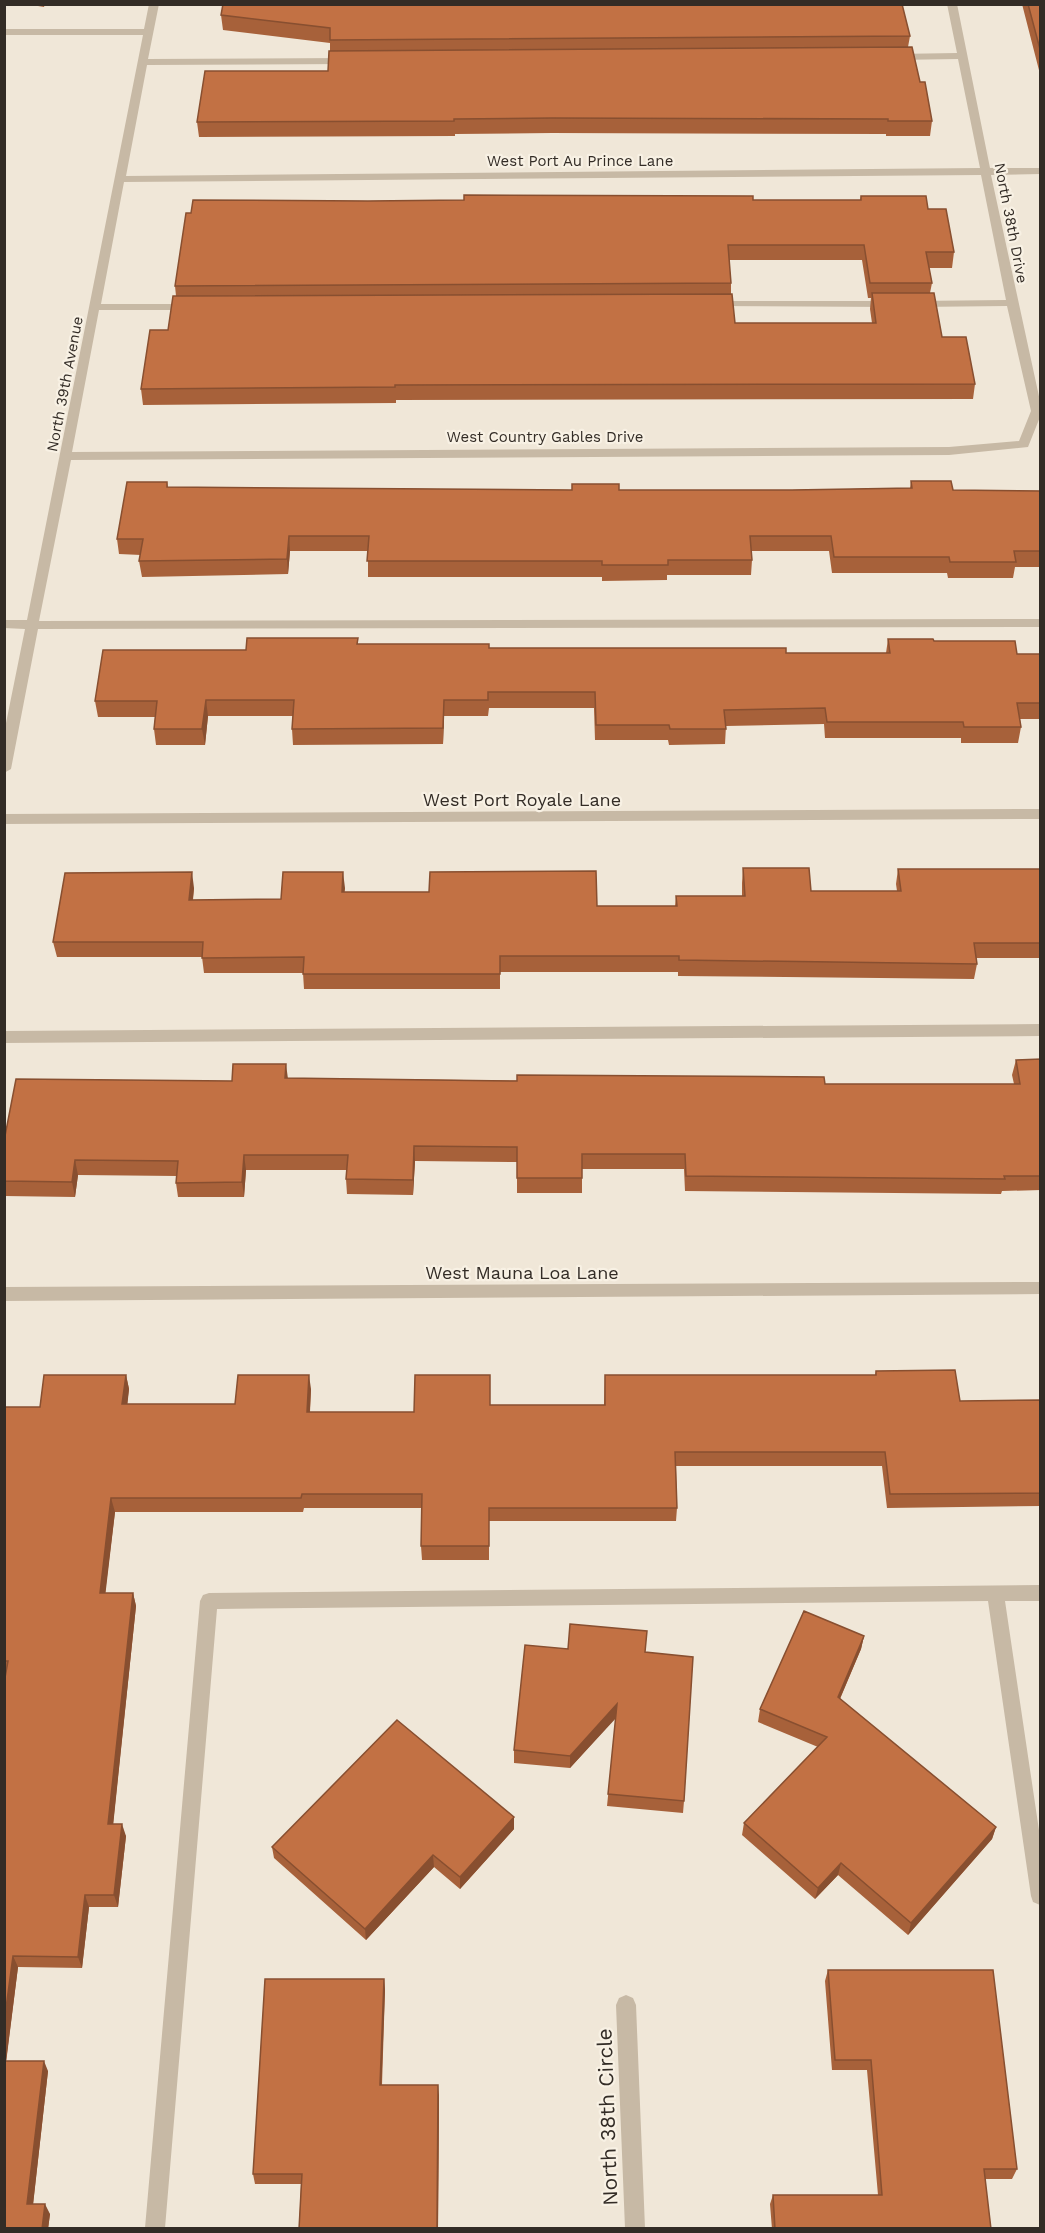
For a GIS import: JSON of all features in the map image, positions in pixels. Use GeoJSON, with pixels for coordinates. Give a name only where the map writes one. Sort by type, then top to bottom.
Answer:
{"type":"FeatureCollection","features":[{"type":"Feature","properties":{"kind":"street","name":"North 39th Avenue"},"geometry":{"type":"LineString","coordinates":[[4,769],[154,4]]}},
{"type":"Feature","properties":{"kind":"street","name":"North 38th Drive"},"geometry":{"type":"LineString","coordinates":[[952,4],[1012,303],[1037,411],[1024,444]]}},
{"type":"Feature","properties":{"kind":"street"},"geometry":{"type":"LineString","coordinates":[[4,32],[149,32]]}},
{"type":"Feature","properties":{"kind":"street"},"geometry":{"type":"LineString","coordinates":[[891,57],[962,56]]}},
{"type":"Feature","properties":{"kind":"street"},"geometry":{"type":"LineString","coordinates":[[143,62],[356,61]]}},
{"type":"Feature","properties":{"kind":"street","name":"West Port Au Prince Lane"},"geometry":{"type":"LineString","coordinates":[[120,179],[1041,171]]}},
{"type":"Feature","properties":{"kind":"street"},"geometry":{"type":"LineString","coordinates":[[703,304],[1012,303]]}},
{"type":"Feature","properties":{"kind":"street"},"geometry":{"type":"LineString","coordinates":[[95,307],[202,307]]}},
{"type":"Feature","properties":{"kind":"street","name":"West Country Gables Drive"},"geometry":{"type":"LineString","coordinates":[[67,456],[949,451],[1024,444]]}},
{"type":"Feature","properties":{"kind":"street"},"geometry":{"type":"LineString","coordinates":[[4,624],[121,626],[1041,623]]}},
{"type":"Feature","properties":{"kind":"street","name":"West Port Royale Lane"},"geometry":{"type":"LineString","coordinates":[[4,819],[1041,814]]}},
{"type":"Feature","properties":{"kind":"street"},"geometry":{"type":"LineString","coordinates":[[4,1036],[1041,1030]]}},
{"type":"Feature","properties":{"kind":"street","name":"West Mauna Loa Lane"},"geometry":{"type":"LineString","coordinates":[[4,1294],[1041,1288]]}},
{"type":"Feature","properties":{"kind":"street"},"geometry":{"type":"LineString","coordinates":[[995,1593],[1041,1896]]}},
{"type":"Feature","properties":{"kind":"street"},"geometry":{"type":"LineString","coordinates":[[155,2229],[209,1601],[1041,1593]]}},
{"type":"Feature","properties":{"kind":"street","name":"North 38th Circle"},"geometry":{"type":"LineString","coordinates":[[626,2005],[635,2229]]}},
{"type":"Feature","properties":{"kind":"building"},"geometry":{"type":"Polygon","coordinates":[[[223,4],[902,4],[910,36],[330,40],[330,28],[221,15],[223,4]]]}},
{"type":"Feature","properties":{"kind":"building"},"geometry":{"type":"Polygon","coordinates":[[[1028,4],[1041,4],[1041,53],[1028,4]]]}},
{"type":"Feature","properties":{"kind":"building"},"geometry":{"type":"Polygon","coordinates":[[[912,47],[920,82],[925,82],[932,121],[552,118],[454,119],[454,121],[197,122],[205,71],[328,71],[329,51],[912,47]]]}},
{"type":"Feature","properties":{"kind":"building"},"geometry":{"type":"Polygon","coordinates":[[[464,195],[753,196],[753,200],[861,200],[861,196],[926,196],[928,209],[946,209],[954,252],[926,252],[932,283],[870,283],[864,245],[728,245],[731,283],[175,286],[186,213],[191,213],[193,200],[464,200],[464,195]]]}},
{"type":"Feature","properties":{"kind":"building"},"geometry":{"type":"Polygon","coordinates":[[[872,293],[934,293],[942,337],[966,337],[975,384],[395,385],[395,387],[141,389],[150,330],[168,330],[173,296],[732,294],[735,323],[876,323],[872,293]]]}},
{"type":"Feature","properties":{"kind":"building"},"geometry":{"type":"Polygon","coordinates":[[[911,481],[951,481],[953,490],[1041,491],[1041,551],[1014,551],[1016,562],[950,562],[949,557],[834,557],[831,536],[750,536],[752,560],[668,560],[668,565],[602,565],[602,561],[367,561],[369,536],[289,536],[287,559],[139,561],[143,539],[117,539],[127,482],[167,482],[167,487],[572,490],[572,484],[619,484],[619,490],[792,490],[912,488],[911,481]]]}},
{"type":"Feature","properties":{"kind":"building"},"geometry":{"type":"Polygon","coordinates":[[[247,638],[358,638],[357,644],[489,644],[489,648],[786,648],[786,653],[890,653],[888,639],[1015,641],[1017,654],[1041,654],[1041,703],[1017,703],[1021,727],[964,727],[963,722],[827,722],[825,708],[724,710],[726,729],[670,729],[669,725],[596,725],[595,692],[488,692],[488,700],[444,700],[443,728],[292,729],[294,700],[206,700],[202,729],[154,729],[157,701],[95,701],[103,650],[246,650],[247,638]]]}},
{"type":"Feature","properties":{"kind":"building"},"geometry":{"type":"Polygon","coordinates":[[[743,868],[809,868],[811,891],[901,891],[898,869],[1041,869],[1041,943],[974,943],[977,964],[679,960],[679,956],[500,956],[500,974],[303,974],[304,957],[202,958],[203,942],[53,942],[65,873],[192,872],[189,900],[281,899],[283,872],[343,872],[342,892],[429,892],[430,872],[596,871],[597,906],[677,906],[676,896],[745,896],[743,868]]]}},
{"type":"Feature","properties":{"kind":"building"},"geometry":{"type":"Polygon","coordinates":[[[1041,1059],[1041,1176],[1004,1176],[1005,1179],[686,1176],[685,1154],[582,1154],[582,1178],[517,1178],[517,1147],[414,1146],[413,1180],[346,1179],[348,1155],[244,1155],[242,1182],[176,1183],[178,1161],[75,1160],[72,1182],[4,1181],[4,1141],[16,1079],[232,1081],[233,1064],[286,1064],[285,1078],[517,1081],[517,1075],[824,1077],[825,1084],[1020,1084],[1016,1060],[1041,1059]]]}},
{"type":"Feature","properties":{"kind":"building"},"geometry":{"type":"Polygon","coordinates":[[[955,1370],[960,1401],[1041,1400],[1041,1493],[890,1494],[885,1452],[675,1452],[677,1508],[489,1508],[489,1546],[421,1546],[422,1494],[302,1494],[301,1498],[111,1498],[100,1593],[133,1593],[108,1824],[122,1824],[114,1895],[85,1895],[78,1957],[13,1956],[4,2023],[4,1683],[8,1661],[4,1661],[4,1407],[40,1407],[44,1375],[126,1375],[122,1404],[235,1404],[238,1375],[309,1375],[307,1412],[414,1412],[415,1375],[490,1375],[490,1405],[605,1405],[605,1375],[876,1375],[876,1371],[955,1370]]]}},
{"type":"Feature","properties":{"kind":"building"},"geometry":{"type":"Polygon","coordinates":[[[804,1611],[864,1636],[838,1697],[996,1827],[911,1923],[841,1863],[818,1888],[744,1823],[827,1737],[760,1709],[804,1611]]]}},
{"type":"Feature","properties":{"kind":"building"},"geometry":{"type":"Polygon","coordinates":[[[570,1624],[647,1631],[645,1652],[693,1657],[684,1801],[608,1794],[617,1704],[570,1756],[514,1750],[525,1645],[568,1649],[570,1624]]]}},
{"type":"Feature","properties":{"kind":"building"},"geometry":{"type":"Polygon","coordinates":[[[397,1720],[514,1817],[460,1877],[433,1855],[365,1929],[272,1847],[397,1720]]]}},
{"type":"Feature","properties":{"kind":"building"},"geometry":{"type":"Polygon","coordinates":[[[828,1970],[993,1970],[1017,2169],[984,2169],[991,2229],[775,2229],[773,2195],[882,2195],[871,2060],[835,2060],[828,1970]]]}},
{"type":"Feature","properties":{"kind":"building"},"geometry":{"type":"Polygon","coordinates":[[[265,1979],[384,1979],[380,2085],[438,2085],[437,2229],[299,2229],[302,2174],[253,2174],[265,1979]]]}},
{"type":"Feature","properties":{"kind":"building"},"geometry":{"type":"Polygon","coordinates":[[[4,2061],[44,2061],[27,2204],[45,2204],[42,2229],[4,2229],[4,2061]]]}}]}
